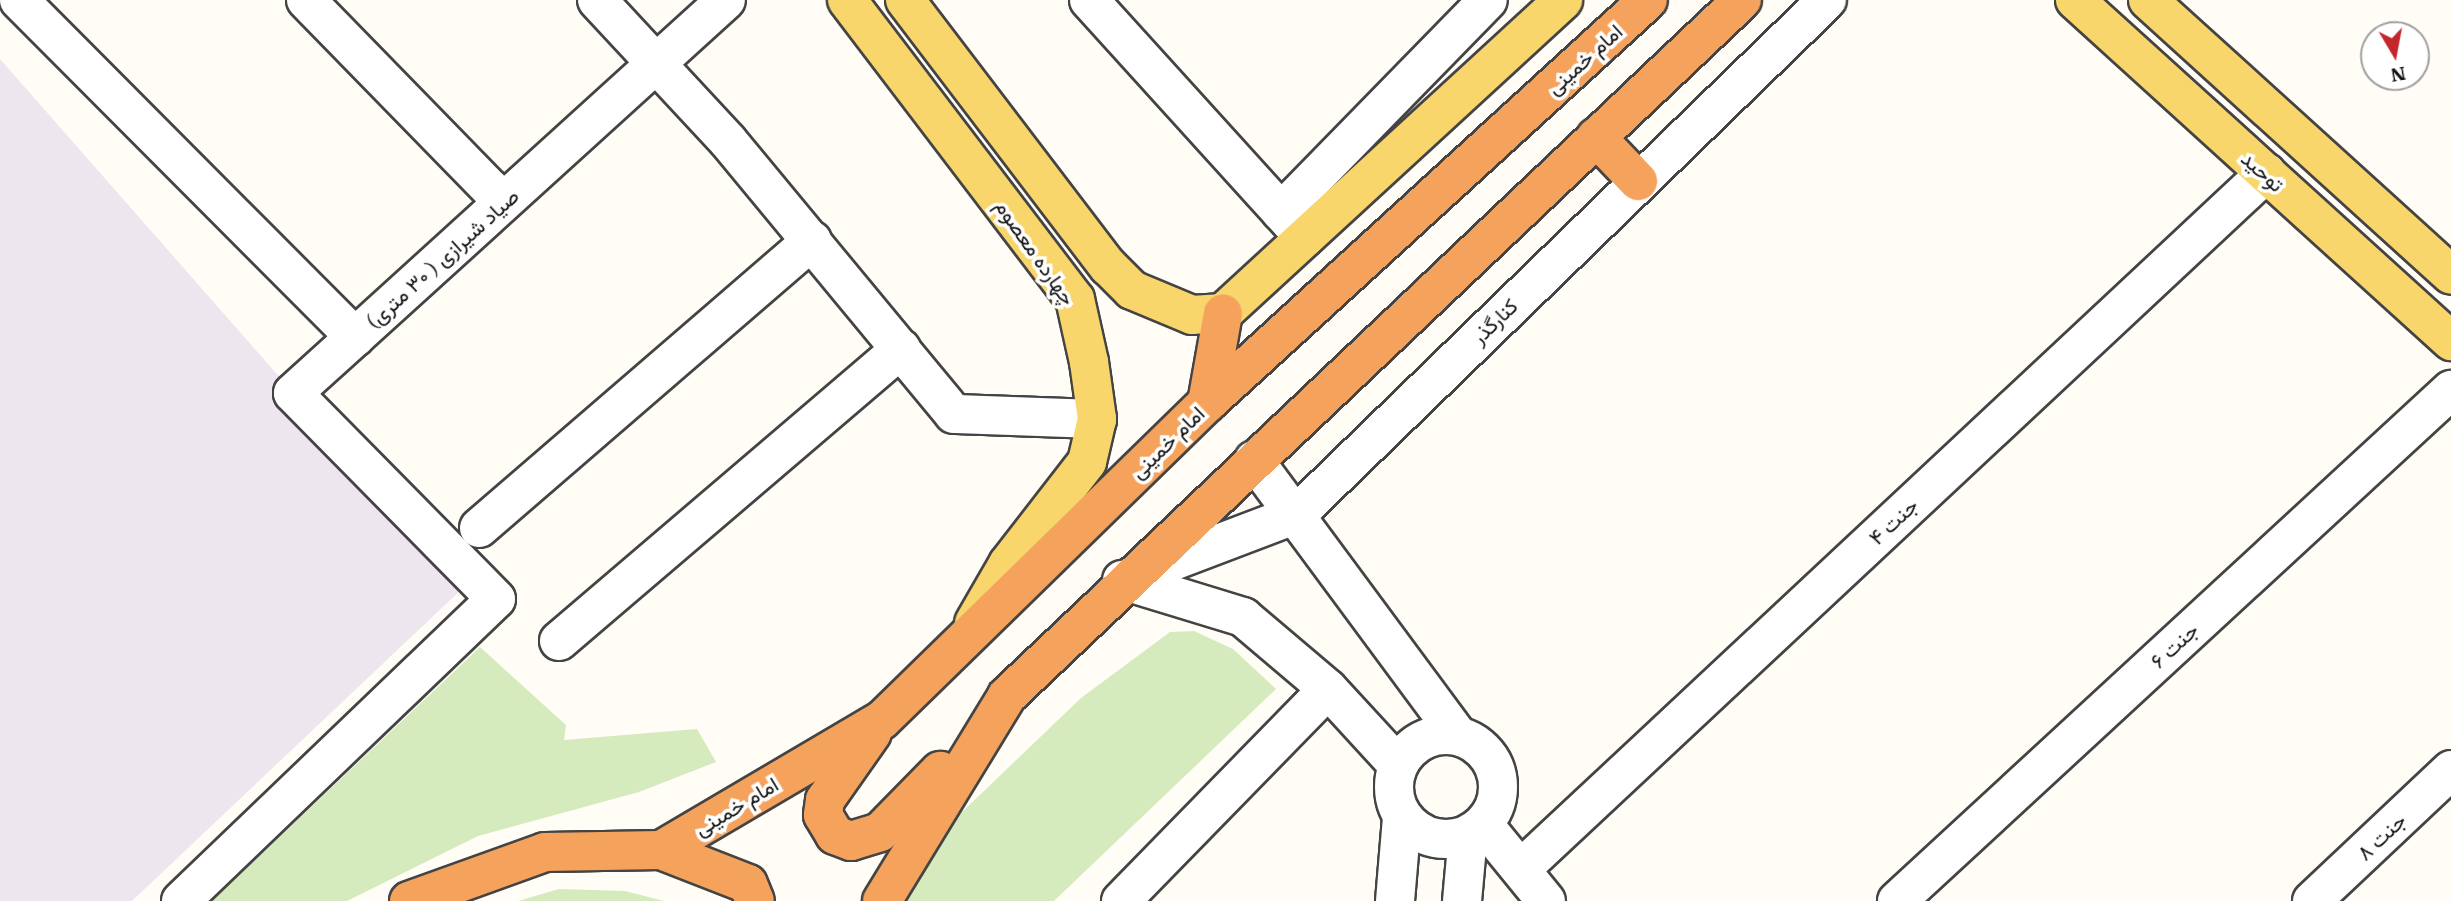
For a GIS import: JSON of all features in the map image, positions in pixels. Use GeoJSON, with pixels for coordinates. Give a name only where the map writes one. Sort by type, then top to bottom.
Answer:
{"type":"FeatureCollection","features":[{"type":"Feature","properties":{"kind":"highway","name":"امام خمینی"},"geometry":{"type":"LineString","coordinates":[[662,850],[882,720],[1207,403],[1648,0]]}},
{"type":"Feature","properties":{"kind":"highway"},"geometry":{"type":"LineString","coordinates":[[882,720],[825,800],[828,827],[851,841],[880,832],[1007,696],[1122,580],[1254,460],[1742,0]]}},
{"type":"Feature","properties":{"kind":"highway"},"geometry":{"type":"LineString","coordinates":[[1597,137],[1638,181]]}},
{"type":"Feature","properties":{"kind":"highway"},"geometry":{"type":"LineString","coordinates":[[1207,403],[1223,313]]}},
{"type":"Feature","properties":{"kind":"highway"},"geometry":{"type":"LineString","coordinates":[[881,901],[1007,696]]}},
{"type":"Feature","properties":{"kind":"highway"},"geometry":{"type":"LineString","coordinates":[[409,901],[545,852],[662,850],[748,884],[755,901]]}},
{"type":"Feature","properties":{"kind":"main road","name":"چهارده معصوم"},"geometry":{"type":"LineString","coordinates":[[847,0],[1075,299],[1097,419],[1087,462],[1008,565],[966,638]]}},
{"type":"Feature","properties":{"kind":"main road"},"geometry":{"type":"LineString","coordinates":[[905,0],[1108,266],[1160,305],[1192,315],[1223,313],[1293,225],[1563,0]]}},
{"type":"Feature","properties":{"kind":"main road","name":"توحید"},"geometry":{"type":"LineString","coordinates":[[2075,0],[2451,341]]}},
{"type":"Feature","properties":{"kind":"main road"},"geometry":{"type":"LineString","coordinates":[[2148,0],[2451,275]]}},
{"type":"Feature","properties":{"kind":"main road"},"geometry":{"type":"LineString","coordinates":[[1075,299],[1097,303],[1105,296],[1108,266]]}},
{"type":"Feature","properties":{"kind":"street","name":"صیاد شیرازی ( ۳۰ متری)"},"geometry":{"type":"LineString","coordinates":[[19,0],[355,337],[726,0]]}},
{"type":"Feature","properties":{"kind":"street"},"geometry":{"type":"LineString","coordinates":[[306,0],[503,202]]}},
{"type":"Feature","properties":{"kind":"street"},"geometry":{"type":"LineString","coordinates":[[597,0],[657,61],[954,414],[1097,419]]}},
{"type":"Feature","properties":{"kind":"street"},"geometry":{"type":"LineString","coordinates":[[1089,0],[1293,225],[1488,0]]}},
{"type":"Feature","properties":{"kind":"street","name":"کنارگذر"},"geometry":{"type":"LineString","coordinates":[[1122,580],[1297,514],[1827,0]]}},
{"type":"Feature","properties":{"kind":"street","name":"جنت ۴"},"geometry":{"type":"LineString","coordinates":[[1521,869],[2266,173]]}},
{"type":"Feature","properties":{"kind":"street"},"geometry":{"type":"LineString","coordinates":[[480,528],[812,242]]}},
{"type":"Feature","properties":{"kind":"street"},"geometry":{"type":"LineString","coordinates":[[181,901],[496,598],[293,393],[355,337]]}},
{"type":"Feature","properties":{"kind":"street"},"geometry":{"type":"LineString","coordinates":[[559,641],[901,349]]}},
{"type":"Feature","properties":{"kind":"street","name":"جنت ۶"},"geometry":{"type":"LineString","coordinates":[[1898,901],[2451,390]]}},
{"type":"Feature","properties":{"kind":"street"},"geometry":{"type":"LineString","coordinates":[[1254,460],[1297,514],[1458,736],[1483,749],[1497,773],[1497,800],[1476,830],[1462,901]]}},
{"type":"Feature","properties":{"kind":"street"},"geometry":{"type":"LineString","coordinates":[[1122,580],[1243,617],[1328,689],[1398,765]]}},
{"type":"Feature","properties":{"kind":"street"},"geometry":{"type":"LineString","coordinates":[[1121,901],[1328,689]]}},
{"type":"Feature","properties":{"kind":"street"},"geometry":{"type":"LineString","coordinates":[[1458,736],[1434,736],[1413,746],[1398,765],[1395,800],[1402,817],[1420,833],[1444,840],[1476,830]]}},
{"type":"Feature","properties":{"kind":"street","name":"جنت ۸"},"geometry":{"type":"LineString","coordinates":[[2312,901],[2451,770]]}},
{"type":"Feature","properties":{"kind":"street"},"geometry":{"type":"LineString","coordinates":[[1395,901],[1402,817]]}},
{"type":"Feature","properties":{"kind":"street"},"geometry":{"type":"LineString","coordinates":[[1476,830],[1521,869],[1546,901]]}},
{"type":"Feature","properties":{"kind":"shaded area"},"geometry":{"type":"Polygon","coordinates":[[[0,59],[464,587],[132,901],[0,901],[0,59]]]}},
{"type":"Feature","properties":{"kind":"green space"},"geometry":{"type":"Polygon","coordinates":[[[1194,631],[1233,649],[1276,689],[1054,901],[900,901],[938,835],[1081,698],[1170,632],[1194,631]]]}},
{"type":"Feature","properties":{"kind":"green space"},"geometry":{"type":"Polygon","coordinates":[[[480,647],[566,725],[564,740],[697,729],[716,762],[639,792],[478,836],[347,901],[212,901],[480,647]]]}},
{"type":"Feature","properties":{"kind":"green space"},"geometry":{"type":"Polygon","coordinates":[[[559,889],[625,891],[664,901],[518,901],[559,889]]]}}]}
